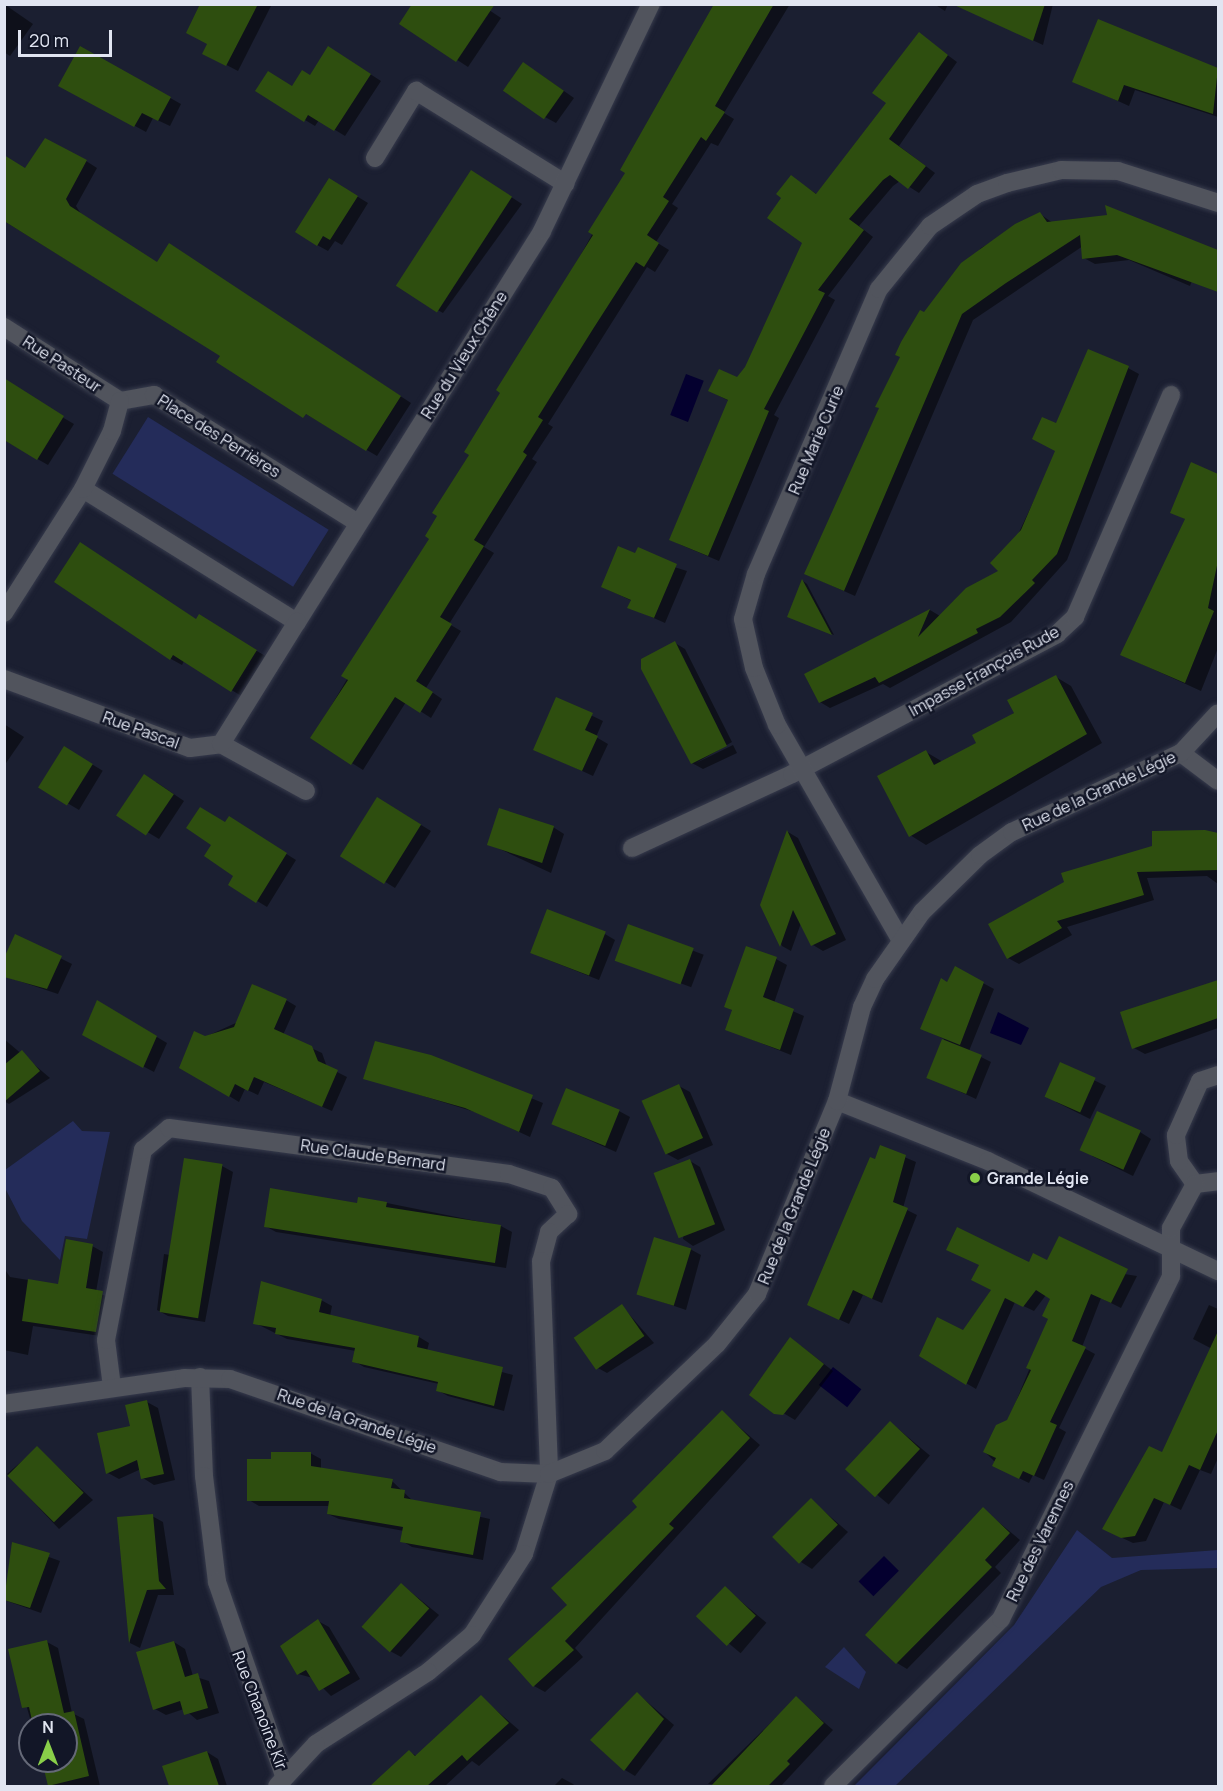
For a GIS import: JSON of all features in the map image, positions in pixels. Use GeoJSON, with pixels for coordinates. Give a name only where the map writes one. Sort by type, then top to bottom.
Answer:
{"type":"FeatureCollection","features":[{"type":"Feature","properties":{"kind":"street","name":"Rue du Vieux Chêne"},"geometry":{"type":"LineString","coordinates":[[358,523],[542,231],[651,4]]}},
{"type":"Feature","properties":{"kind":"street"},"geometry":{"type":"LineString","coordinates":[[375,158],[416,91],[566,184]]}},
{"type":"Feature","properties":{"kind":"street","name":"Rue Marie Curie"},"geometry":{"type":"LineString","coordinates":[[900,939],[803,768],[766,696],[743,619],[756,574],[879,289],[930,226],[966,200],[1007,183],[1061,170],[1118,171],[1218,203]]}},
{"type":"Feature","properties":{"kind":"street","name":"Rue Pasteur"},"geometry":{"type":"LineString","coordinates":[[4,327],[120,401]]}},
{"type":"Feature","properties":{"kind":"street","name":"Place des Perrières"},"geometry":{"type":"LineString","coordinates":[[120,401],[154,394],[358,523]]}},
{"type":"Feature","properties":{"kind":"street","name":"Impasse François Rude"},"geometry":{"type":"LineString","coordinates":[[632,848],[803,768],[1057,634],[1075,617],[1172,395]]}},
{"type":"Feature","properties":{"kind":"street"},"geometry":{"type":"LineString","coordinates":[[4,612],[83,489],[112,431],[120,401]]}},
{"type":"Feature","properties":{"kind":"street"},"geometry":{"type":"LineString","coordinates":[[83,489],[297,622]]}},
{"type":"Feature","properties":{"kind":"street"},"geometry":{"type":"LineString","coordinates":[[306,791],[221,744],[358,523]]}},
{"type":"Feature","properties":{"kind":"street","name":"Rue Pascal"},"geometry":{"type":"LineString","coordinates":[[4,678],[190,748],[221,744]]}},
{"type":"Feature","properties":{"kind":"street","name":"Rue de la Grande Légie"},"geometry":{"type":"LineString","coordinates":[[4,1404],[112,1387],[200,1377],[272,1391],[500,1472],[549,1474],[604,1451],[634,1426],[717,1344],[757,1294],[837,1101],[862,1007],[900,939],[949,884],[1012,832],[1181,753],[1218,713]]}},
{"type":"Feature","properties":{"kind":"street"},"geometry":{"type":"LineString","coordinates":[[1181,753],[1218,781]]}},
{"type":"Feature","properties":{"kind":"street"},"geometry":{"type":"LineString","coordinates":[[1218,1075],[1200,1081],[1176,1135],[1176,1153],[1195,1184],[1218,1181]]}},
{"type":"Feature","properties":{"kind":"street"},"geometry":{"type":"LineString","coordinates":[[837,1101],[988,1161],[1218,1270]]}},
{"type":"Feature","properties":{"kind":"street","name":"Rue Claude Bernard"},"geometry":{"type":"LineString","coordinates":[[112,1387],[106,1340],[143,1150],[153,1136],[169,1128],[509,1174],[552,1188],[568,1214],[549,1232],[541,1261],[549,1474]]}},
{"type":"Feature","properties":{"kind":"street","name":"Rue des Varennes"},"geometry":{"type":"LineString","coordinates":[[833,1786],[1001,1619],[1171,1276],[1172,1228],[1195,1184]]}},
{"type":"Feature","properties":{"kind":"street","name":"Rue Chanoine Kir"},"geometry":{"type":"LineString","coordinates":[[200,1377],[204,1476],[217,1581],[280,1781],[316,1744],[428,1672],[472,1635],[536,1530],[549,1474]]}},
{"type":"Feature","properties":{"kind":"shaded area"},"geometry":{"type":"Polygon","coordinates":[[[686,374],[704,381],[688,422],[670,415],[686,374]]]}},
{"type":"Feature","properties":{"kind":"shaded area"},"geometry":{"type":"Polygon","coordinates":[[[148,417],[329,530],[293,587],[112,474],[148,417]]]}},
{"type":"Feature","properties":{"kind":"shaded area"},"geometry":{"type":"Polygon","coordinates":[[[998,1012],[1029,1028],[1021,1045],[990,1033],[998,1012]]]}},
{"type":"Feature","properties":{"kind":"shaded area"},"geometry":{"type":"Polygon","coordinates":[[[73,1121],[82,1131],[110,1132],[87,1239],[65,1236],[60,1260],[22,1221],[5,1188],[5,1170],[73,1121]]]}},
{"type":"Feature","properties":{"kind":"shaded area"},"geometry":{"type":"Polygon","coordinates":[[[833,1367],[861,1389],[847,1407],[819,1385],[833,1367]]]}},
{"type":"Feature","properties":{"kind":"shaded area"},"geometry":{"type":"Polygon","coordinates":[[[1077,1530],[1112,1558],[1218,1550],[1218,1568],[1141,1570],[1101,1587],[895,1786],[854,1786],[1014,1625],[1077,1530]]]}},
{"type":"Feature","properties":{"kind":"shaded area"},"geometry":{"type":"Polygon","coordinates":[[[884,1556],[899,1571],[873,1596],[859,1581],[884,1556]]]}},
{"type":"Feature","properties":{"kind":"shaded area"},"geometry":{"type":"Polygon","coordinates":[[[844,1647],[866,1672],[859,1689],[825,1667],[844,1647]]]}},
{"type":"Feature","properties":{"kind":"building"},"geometry":{"type":"Polygon","coordinates":[[[200,4],[258,4],[226,66],[202,54],[207,44],[186,33],[200,4]]]}},
{"type":"Feature","properties":{"kind":"building"},"geometry":{"type":"Polygon","coordinates":[[[412,4],[495,4],[456,62],[399,24],[412,4]]]}},
{"type":"Feature","properties":{"kind":"building"},"geometry":{"type":"Polygon","coordinates":[[[714,4],[774,4],[715,106],[725,112],[706,141],[701,137],[663,197],[669,201],[647,235],[659,243],[644,267],[636,262],[538,417],[543,420],[523,452],[527,455],[474,540],[484,546],[440,617],[452,624],[416,681],[433,692],[420,713],[395,697],[351,765],[310,738],[348,680],[341,676],[429,539],[425,536],[437,516],[432,513],[469,455],[464,452],[500,393],[496,390],[593,235],[588,232],[625,173],[620,170],[714,4]]]}},
{"type":"Feature","properties":{"kind":"building"},"geometry":{"type":"Polygon","coordinates":[[[952,4],[1045,4],[1033,41],[952,4]]]}},
{"type":"Feature","properties":{"kind":"building"},"geometry":{"type":"Polygon","coordinates":[[[1098,19],[1218,68],[1213,114],[1124,85],[1118,101],[1072,82],[1098,19]]]}},
{"type":"Feature","properties":{"kind":"building"},"geometry":{"type":"Polygon","coordinates":[[[919,32],[948,55],[889,139],[926,166],[908,189],[890,175],[849,219],[864,230],[818,290],[825,293],[764,409],[769,411],[708,556],[669,540],[728,400],[708,391],[719,369],[737,377],[745,367],[802,243],[767,218],[781,198],[776,194],[791,175],[816,194],[886,103],[872,93],[919,32]]]}},
{"type":"Feature","properties":{"kind":"building"},"geometry":{"type":"Polygon","coordinates":[[[80,46],[171,97],[158,121],[142,113],[134,127],[58,86],[80,46]]]}},
{"type":"Feature","properties":{"kind":"building"},"geometry":{"type":"Polygon","coordinates":[[[328,46],[371,74],[334,131],[308,115],[304,122],[255,91],[268,71],[292,86],[302,70],[310,75],[328,46]]]}},
{"type":"Feature","properties":{"kind":"building"},"geometry":{"type":"Polygon","coordinates":[[[523,62],[564,91],[544,119],[503,91],[523,62]]]}},
{"type":"Feature","properties":{"kind":"building"},"geometry":{"type":"Polygon","coordinates":[[[45,138],[87,160],[66,199],[70,206],[157,262],[169,243],[401,396],[366,451],[306,414],[303,418],[216,362],[220,356],[4,221],[4,155],[25,168],[45,138]]]}},
{"type":"Feature","properties":{"kind":"building"},"geometry":{"type":"Polygon","coordinates":[[[471,170],[512,197],[437,312],[396,286],[471,170]]]}},
{"type":"Feature","properties":{"kind":"building"},"geometry":{"type":"Polygon","coordinates":[[[329,178],[358,196],[330,240],[323,236],[317,246],[295,232],[329,178]]]}},
{"type":"Feature","properties":{"kind":"building"},"geometry":{"type":"Polygon","coordinates":[[[1105,205],[1218,250],[1218,292],[1117,255],[1082,259],[1080,235],[1006,283],[962,314],[844,591],[804,574],[879,408],[875,407],[900,357],[895,355],[920,310],[924,312],[961,263],[1015,224],[1040,212],[1047,222],[1107,215],[1105,205]]]}},
{"type":"Feature","properties":{"kind":"building"},"geometry":{"type":"Polygon","coordinates":[[[1088,349],[1129,366],[1057,554],[1032,580],[1035,583],[1000,617],[976,629],[978,633],[879,683],[875,677],[819,703],[804,674],[930,609],[918,637],[966,588],[998,571],[990,563],[1021,530],[1055,451],[1032,439],[1042,417],[1056,423],[1088,349]]]}},
{"type":"Feature","properties":{"kind":"building"},"geometry":{"type":"Polygon","coordinates":[[[4,378],[64,416],[37,460],[4,440],[4,378]]]}},
{"type":"Feature","properties":{"kind":"building"},"geometry":{"type":"Polygon","coordinates":[[[1191,462],[1218,474],[1218,561],[1208,608],[1214,611],[1185,683],[1120,655],[1185,519],[1170,513],[1191,462]]]}},
{"type":"Feature","properties":{"kind":"building"},"geometry":{"type":"Polygon","coordinates":[[[80,542],[196,619],[199,614],[257,650],[231,692],[173,655],[170,660],[54,582],[80,542]]]}},
{"type":"Feature","properties":{"kind":"building"},"geometry":{"type":"Polygon","coordinates":[[[618,546],[635,553],[638,547],[677,564],[654,618],[627,608],[631,600],[601,587],[618,546]]]}},
{"type":"Feature","properties":{"kind":"building"},"geometry":{"type":"Polygon","coordinates":[[[802,579],[832,635],[787,617],[802,579]]]}},
{"type":"Feature","properties":{"kind":"building"},"geometry":{"type":"Polygon","coordinates":[[[675,641],[727,746],[691,764],[641,669],[641,659],[675,641]]]}},
{"type":"Feature","properties":{"kind":"building"},"geometry":{"type":"Polygon","coordinates":[[[1056,675],[1087,734],[909,837],[877,776],[926,750],[934,765],[976,743],[972,735],[1014,713],[1007,700],[1056,675]]]}},
{"type":"Feature","properties":{"kind":"building"},"geometry":{"type":"Polygon","coordinates":[[[556,697],[593,713],[585,730],[598,736],[582,771],[533,750],[556,697]]]}},
{"type":"Feature","properties":{"kind":"building"},"geometry":{"type":"Polygon","coordinates":[[[64,746],[93,764],[67,806],[38,788],[64,746]]]}},
{"type":"Feature","properties":{"kind":"building"},"geometry":{"type":"Polygon","coordinates":[[[144,774],[174,794],[146,836],[116,815],[144,774]]]}},
{"type":"Feature","properties":{"kind":"building"},"geometry":{"type":"Polygon","coordinates":[[[377,797],[421,825],[384,884],[340,856],[377,797]]]}},
{"type":"Feature","properties":{"kind":"building"},"geometry":{"type":"Polygon","coordinates":[[[200,807],[225,822],[229,816],[287,853],[256,903],[228,885],[233,876],[204,856],[211,845],[186,828],[200,807]]]}},
{"type":"Feature","properties":{"kind":"building"},"geometry":{"type":"Polygon","coordinates":[[[499,808],[554,826],[542,863],[487,845],[499,808]]]}},
{"type":"Feature","properties":{"kind":"building"},"geometry":{"type":"Polygon","coordinates":[[[787,830],[836,934],[811,946],[793,910],[780,947],[760,905],[787,830]]]}},
{"type":"Feature","properties":{"kind":"building"},"geometry":{"type":"Polygon","coordinates":[[[1205,830],[1218,833],[1218,870],[1137,872],[1144,895],[1057,921],[1062,928],[1007,959],[988,924],[1064,882],[1061,873],[1152,846],[1152,831],[1205,830]]]}},
{"type":"Feature","properties":{"kind":"building"},"geometry":{"type":"Polygon","coordinates":[[[547,909],[606,932],[589,975],[530,953],[547,909]]]}},
{"type":"Feature","properties":{"kind":"building"},"geometry":{"type":"Polygon","coordinates":[[[628,924],[694,948],[680,985],[615,961],[628,924]]]}},
{"type":"Feature","properties":{"kind":"building"},"geometry":{"type":"Polygon","coordinates":[[[15,934],[62,956],[47,989],[4,977],[4,958],[15,934]]]}},
{"type":"Feature","properties":{"kind":"building"},"geometry":{"type":"Polygon","coordinates":[[[746,946],[777,957],[763,997],[794,1009],[780,1050],[725,1030],[732,1010],[724,1007],[746,946]]]}},
{"type":"Feature","properties":{"kind":"building"},"geometry":{"type":"Polygon","coordinates":[[[955,966],[984,982],[960,1045],[920,1029],[941,978],[947,982],[955,966]]]}},
{"type":"Feature","properties":{"kind":"building"},"geometry":{"type":"Polygon","coordinates":[[[1218,980],[1218,1018],[1132,1049],[1120,1012],[1218,980]]]}},
{"type":"Feature","properties":{"kind":"building"},"geometry":{"type":"Polygon","coordinates":[[[252,984],[287,999],[274,1029],[312,1046],[318,1061],[338,1070],[322,1107],[254,1077],[248,1091],[235,1084],[229,1097],[179,1068],[194,1031],[205,1036],[234,1027],[252,984]]]}},
{"type":"Feature","properties":{"kind":"building"},"geometry":{"type":"Polygon","coordinates":[[[97,1000],[157,1036],[143,1068],[82,1035],[97,1000]]]}},
{"type":"Feature","properties":{"kind":"building"},"geometry":{"type":"Polygon","coordinates":[[[942,1039],[982,1055],[966,1094],[926,1078],[942,1039]]]}},
{"type":"Feature","properties":{"kind":"building"},"geometry":{"type":"Polygon","coordinates":[[[375,1041],[431,1055],[533,1095],[519,1132],[465,1108],[363,1079],[375,1041]]]}},
{"type":"Feature","properties":{"kind":"building"},"geometry":{"type":"Polygon","coordinates":[[[22,1050],[40,1071],[4,1102],[4,1065],[22,1050]]]}},
{"type":"Feature","properties":{"kind":"building"},"geometry":{"type":"Polygon","coordinates":[[[1060,1062],[1096,1078],[1080,1113],[1045,1097],[1060,1062]]]}},
{"type":"Feature","properties":{"kind":"building"},"geometry":{"type":"Polygon","coordinates":[[[679,1084],[703,1138],[666,1155],[642,1101],[679,1084]]]}},
{"type":"Feature","properties":{"kind":"building"},"geometry":{"type":"Polygon","coordinates":[[[566,1088],[620,1110],[605,1146],[551,1124],[566,1088]]]}},
{"type":"Feature","properties":{"kind":"building"},"geometry":{"type":"Polygon","coordinates":[[[1097,1111],[1141,1131],[1123,1170],[1080,1150],[1097,1111]]]}},
{"type":"Feature","properties":{"kind":"building"},"geometry":{"type":"Polygon","coordinates":[[[880,1145],[906,1155],[893,1202],[908,1208],[872,1299],[853,1290],[839,1320],[807,1305],[870,1157],[875,1159],[880,1145]]]}},
{"type":"Feature","properties":{"kind":"building"},"geometry":{"type":"Polygon","coordinates":[[[184,1158],[223,1164],[198,1318],[160,1312],[184,1158]]]}},
{"type":"Feature","properties":{"kind":"building"},"geometry":{"type":"Polygon","coordinates":[[[690,1159],[715,1224],[679,1238],[654,1173],[690,1159]]]}},
{"type":"Feature","properties":{"kind":"building"},"geometry":{"type":"Polygon","coordinates":[[[270,1188],[357,1203],[358,1197],[387,1202],[386,1207],[501,1225],[495,1263],[264,1227],[270,1188]]]}},
{"type":"Feature","properties":{"kind":"building"},"geometry":{"type":"Polygon","coordinates":[[[957,1227],[1029,1262],[1033,1253],[1047,1260],[1059,1236],[1128,1269],[1111,1303],[1091,1294],[1072,1341],[1086,1347],[1050,1422],[1057,1425],[1034,1476],[1023,1471],[1019,1479],[992,1466],[996,1458],[983,1452],[996,1425],[1007,1420],[1031,1370],[1026,1368],[1048,1319],[1042,1316],[1050,1299],[1036,1290],[1023,1307],[1005,1298],[966,1385],[919,1356],[937,1317],[963,1330],[991,1290],[971,1280],[979,1265],[946,1250],[957,1227]]]}},
{"type":"Feature","properties":{"kind":"building"},"geometry":{"type":"Polygon","coordinates":[[[654,1237],[691,1248],[674,1306],[636,1294],[654,1237]]]}},
{"type":"Feature","properties":{"kind":"building"},"geometry":{"type":"Polygon","coordinates":[[[66,1239],[93,1244],[86,1288],[103,1291],[96,1332],[22,1321],[28,1279],[58,1284],[66,1239]]]}},
{"type":"Feature","properties":{"kind":"building"},"geometry":{"type":"Polygon","coordinates":[[[261,1281],[322,1299],[319,1312],[419,1336],[417,1347],[503,1367],[494,1406],[436,1391],[438,1382],[352,1362],[355,1348],[275,1334],[276,1328],[253,1324],[261,1281]]]}},
{"type":"Feature","properties":{"kind":"building"},"geometry":{"type":"Polygon","coordinates":[[[622,1304],[644,1336],[596,1370],[574,1338],[622,1304]]]}},
{"type":"Feature","properties":{"kind":"building"},"geometry":{"type":"Polygon","coordinates":[[[1218,1331],[1218,1430],[1200,1470],[1189,1465],[1170,1505],[1154,1498],[1135,1536],[1121,1538],[1102,1529],[1149,1446],[1162,1452],[1218,1331]]]}},
{"type":"Feature","properties":{"kind":"building"},"geometry":{"type":"Polygon","coordinates":[[[790,1337],[824,1364],[783,1415],[774,1414],[749,1395],[790,1337]]]}},
{"type":"Feature","properties":{"kind":"building"},"geometry":{"type":"Polygon","coordinates":[[[147,1400],[164,1474],[141,1479],[137,1460],[106,1474],[97,1433],[130,1426],[125,1405],[147,1400]]]}},
{"type":"Feature","properties":{"kind":"building"},"geometry":{"type":"Polygon","coordinates":[[[722,1410],[750,1438],[669,1524],[674,1528],[565,1641],[574,1650],[533,1687],[508,1659],[567,1605],[551,1588],[637,1507],[632,1501],[722,1410]]]}},
{"type":"Feature","properties":{"kind":"building"},"geometry":{"type":"Polygon","coordinates":[[[890,1421],[920,1449],[875,1497],[845,1469],[890,1421]]]}},
{"type":"Feature","properties":{"kind":"building"},"geometry":{"type":"Polygon","coordinates":[[[37,1446],[84,1493],[54,1522],[7,1476],[37,1446]]]}},
{"type":"Feature","properties":{"kind":"building"},"geometry":{"type":"Polygon","coordinates":[[[271,1452],[311,1452],[311,1466],[393,1479],[391,1488],[405,1490],[404,1498],[481,1512],[473,1555],[400,1542],[403,1527],[327,1514],[329,1501],[247,1501],[247,1459],[271,1459],[271,1452]]]}},
{"type":"Feature","properties":{"kind":"building"},"geometry":{"type":"Polygon","coordinates":[[[811,1498],[838,1525],[799,1564],[772,1537],[811,1498]]]}},
{"type":"Feature","properties":{"kind":"building"},"geometry":{"type":"Polygon","coordinates":[[[983,1507],[1010,1533],[985,1560],[992,1567],[896,1664],[865,1635],[983,1507]]]}},
{"type":"Feature","properties":{"kind":"building"},"geometry":{"type":"Polygon","coordinates":[[[153,1514],[159,1581],[166,1589],[147,1590],[129,1643],[117,1517],[153,1514]]]}},
{"type":"Feature","properties":{"kind":"building"},"geometry":{"type":"Polygon","coordinates":[[[12,1542],[50,1553],[30,1608],[4,1600],[12,1542]]]}},
{"type":"Feature","properties":{"kind":"building"},"geometry":{"type":"Polygon","coordinates":[[[401,1583],[429,1608],[390,1652],[362,1627],[401,1583]]]}},
{"type":"Feature","properties":{"kind":"building"},"geometry":{"type":"Polygon","coordinates":[[[725,1586],[756,1616],[727,1646],[696,1616],[725,1586]]]}},
{"type":"Feature","properties":{"kind":"building"},"geometry":{"type":"Polygon","coordinates":[[[318,1619],[350,1673],[319,1691],[306,1670],[297,1675],[280,1646],[318,1619]]]}},
{"type":"Feature","properties":{"kind":"building"},"geometry":{"type":"Polygon","coordinates":[[[47,1640],[64,1713],[30,1713],[29,1707],[22,1708],[8,1649],[47,1640]]]}},
{"type":"Feature","properties":{"kind":"building"},"geometry":{"type":"Polygon","coordinates":[[[174,1641],[185,1677],[198,1673],[208,1708],[184,1715],[180,1701],[153,1710],[136,1652],[174,1641]]]}},
{"type":"Feature","properties":{"kind":"building"},"geometry":{"type":"Polygon","coordinates":[[[637,1692],[664,1719],[624,1771],[590,1740],[637,1692]]]}},
{"type":"Feature","properties":{"kind":"building"},"geometry":{"type":"Polygon","coordinates":[[[481,1695],[509,1723],[467,1761],[462,1755],[427,1786],[370,1786],[409,1750],[415,1756],[481,1695]]]}},
{"type":"Feature","properties":{"kind":"building"},"geometry":{"type":"Polygon","coordinates":[[[796,1696],[824,1723],[787,1761],[790,1764],[768,1786],[711,1786],[796,1696]]]}},
{"type":"Feature","properties":{"kind":"building"},"geometry":{"type":"Polygon","coordinates":[[[78,1728],[89,1776],[48,1786],[45,1773],[78,1773],[78,1728]]]}},
{"type":"Feature","properties":{"kind":"building"},"geometry":{"type":"Polygon","coordinates":[[[207,1751],[219,1786],[169,1786],[162,1766],[207,1751]]]}},
{"type":"Feature","properties":{"kind":"place","name":"Grande Légie"},"geometry":{"type":"Point","coordinates":[975,1178]}}]}
